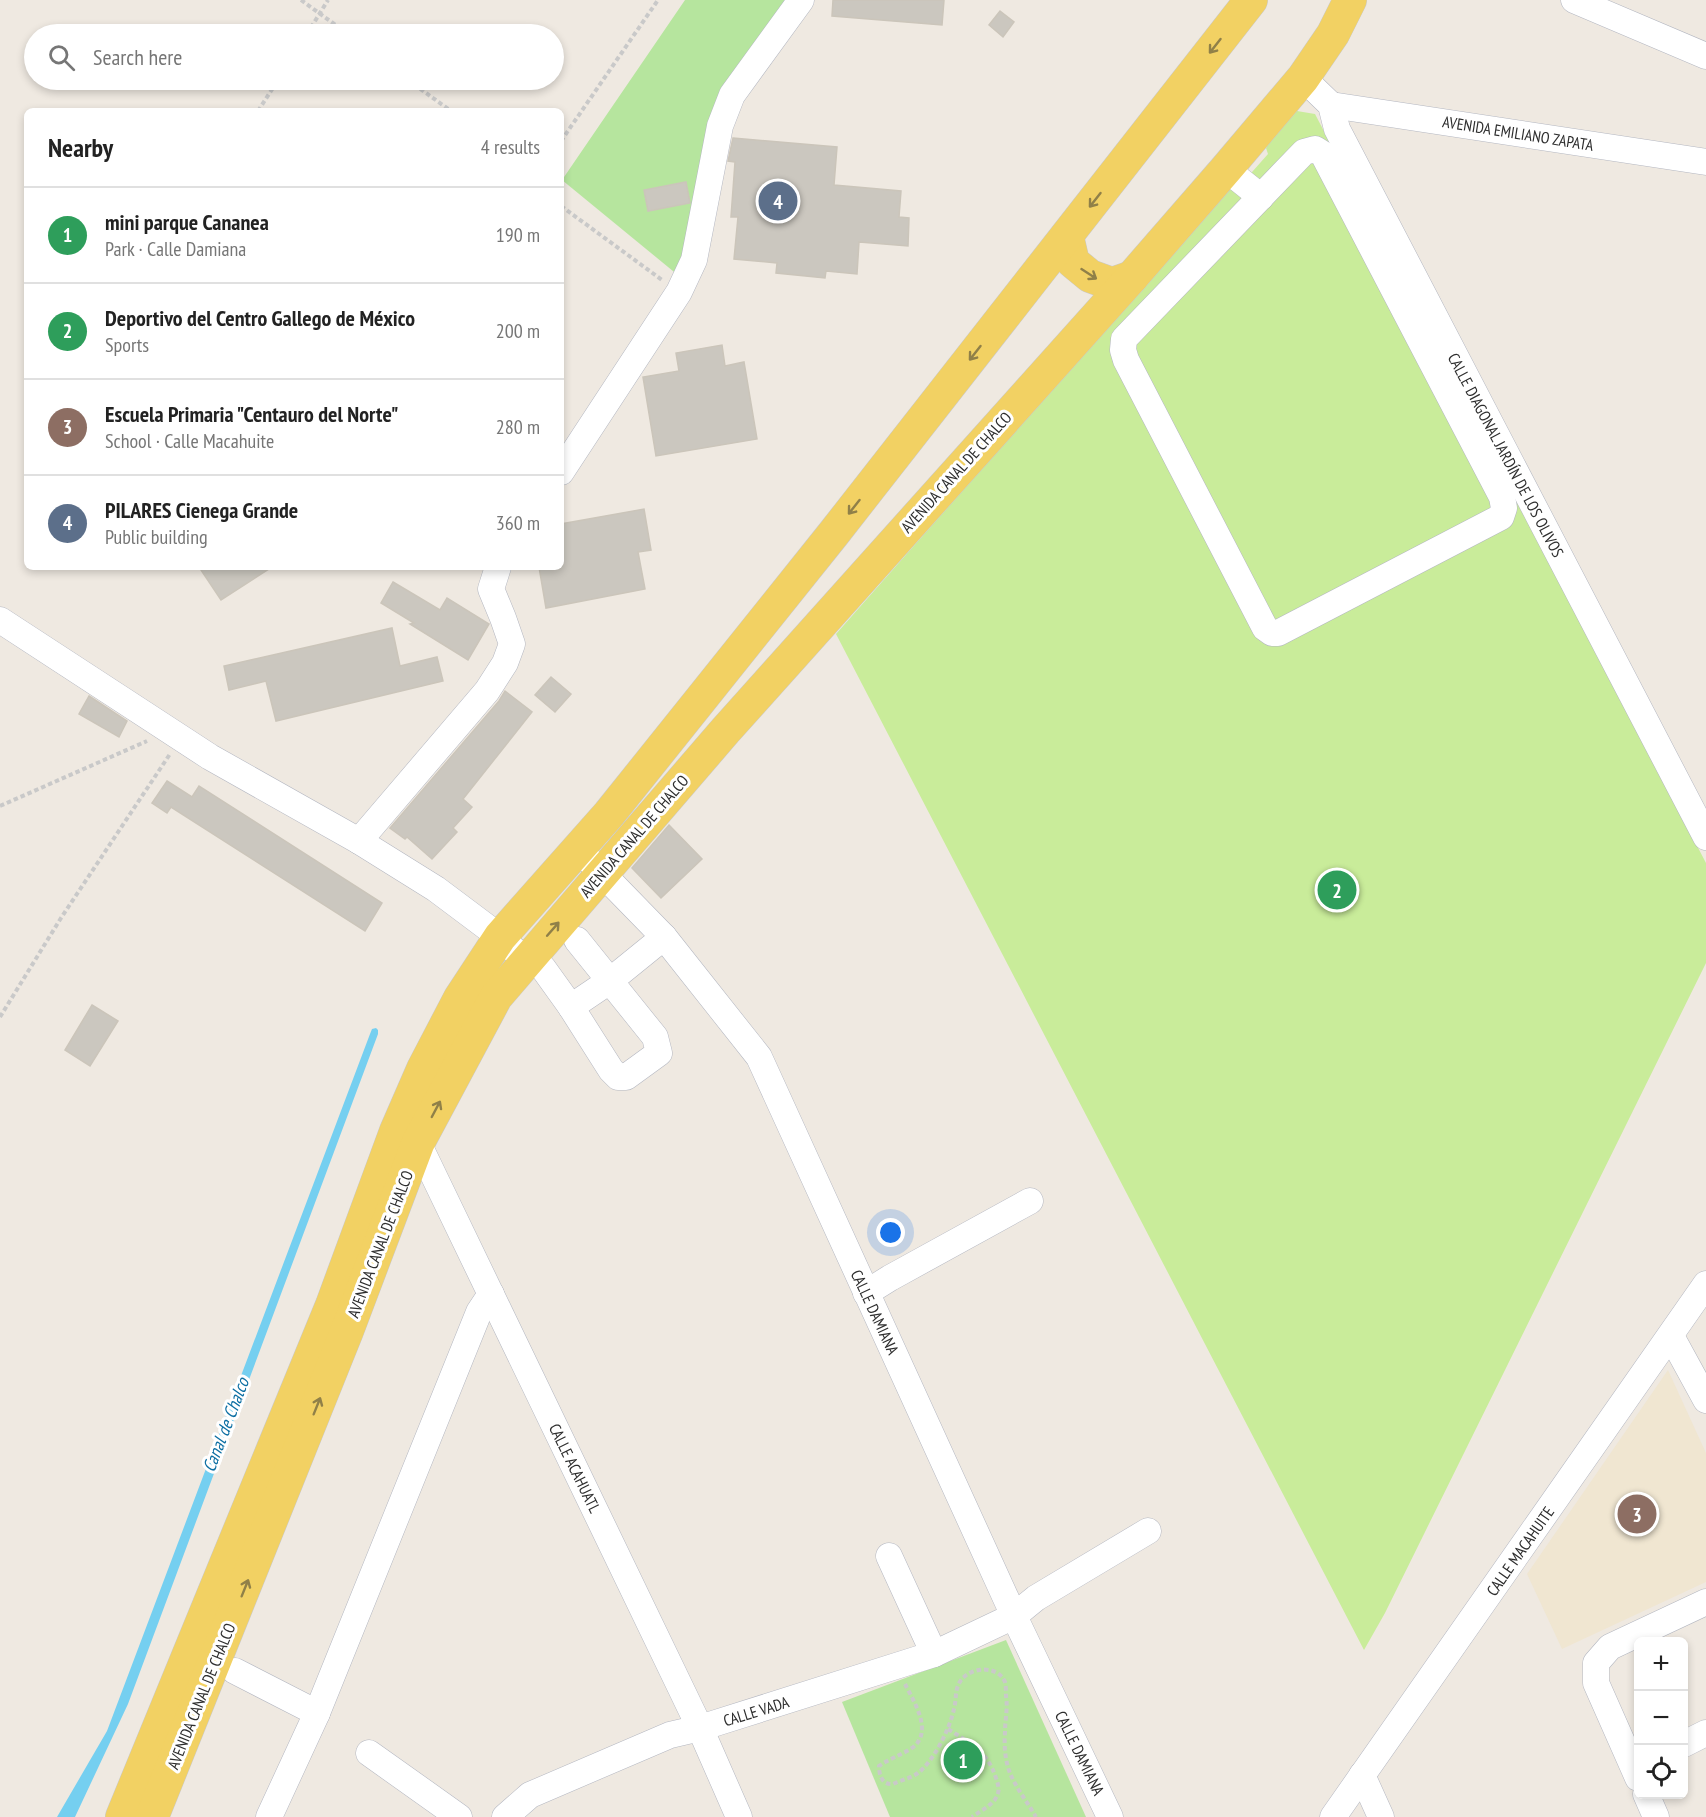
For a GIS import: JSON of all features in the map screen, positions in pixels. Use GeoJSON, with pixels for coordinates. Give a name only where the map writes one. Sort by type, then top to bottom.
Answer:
{"type":"FeatureCollection","features":[{"type":"Feature","properties":{"kind":"main road","name":"AVENIDA CANAL DE CHALCO"},"geometry":{"type":"LineString","coordinates":[[152,1817],[347,1331],[407,1137],[423,1069],[460,998],[500,937],[609,814],[827,541],[1251,0]]}},
{"type":"Feature","properties":{"kind":"main road","name":"AVENIDA CANAL DE CHALCO"},"geometry":{"type":"LineString","coordinates":[[122,1817],[332,1305],[407,1137],[496,996],[535,965],[601,873],[824,619],[1132,277],[1226,169],[1303,78],[1333,34],[1350,0]]}},
{"type":"Feature","properties":{"kind":"main road"},"geometry":{"type":"LineString","coordinates":[[1067,236],[1074,262],[1090,276],[1112,284],[1132,277]]}},
{"type":"Feature","properties":{"kind":"street"},"geometry":{"type":"LineString","coordinates":[[564,467],[679,292],[694,260],[720,126],[732,95],[801,0]]}},
{"type":"Feature","properties":{"kind":"street"},"geometry":{"type":"LineString","coordinates":[[1574,0],[1706,56]]}},
{"type":"Feature","properties":{"kind":"street"},"geometry":{"type":"LineString","coordinates":[[1303,78],[1331,105]]}},
{"type":"Feature","properties":{"kind":"street","name":"AVENIDA EMILIANO ZAPATA"},"geometry":{"type":"LineString","coordinates":[[1331,105],[1706,162]]}},
{"type":"Feature","properties":{"kind":"street","name":"CALLE DIAGONAL JARDÍN DE LOS OLIVOS"},"geometry":{"type":"LineString","coordinates":[[1331,105],[1336,129],[1706,837]]}},
{"type":"Feature","properties":{"kind":"street"},"geometry":{"type":"LineString","coordinates":[[1315,149],[1323,154],[1502,497],[1504,508],[1501,517],[1278,633],[1272,633],[1265,628],[1126,360],[1123,350],[1124,339],[1261,197],[1304,152],[1315,149]]}},
{"type":"Feature","properties":{"kind":"street"},"geometry":{"type":"LineString","coordinates":[[1226,169],[1261,197]]}},
{"type":"Feature","properties":{"kind":"street"},"geometry":{"type":"LineString","coordinates":[[358,841],[487,691],[505,663],[512,644],[491,589],[497,570]]}},
{"type":"Feature","properties":{"kind":"street"},"geometry":{"type":"LineString","coordinates":[[0,620],[210,758],[358,841],[436,889],[535,965],[571,1007],[611,1070],[618,1077],[626,1077],[659,1053],[659,1046],[655,1037],[577,940]]}},
{"type":"Feature","properties":{"kind":"street","name":"CALLE DAMIANA"},"geometry":{"type":"LineString","coordinates":[[577,848],[664,937],[759,1058],[1014,1616],[1110,1817]]}},
{"type":"Feature","properties":{"kind":"street"},"geometry":{"type":"LineString","coordinates":[[571,1007],[611,981],[664,937]]}},
{"type":"Feature","properties":{"kind":"street","name":"CALLE ACAHUATL"},"geometry":{"type":"LineString","coordinates":[[407,1137],[491,1294],[700,1728],[739,1817]]}},
{"type":"Feature","properties":{"kind":"street"},"geometry":{"type":"LineString","coordinates":[[866,1293],[1030,1201]]}},
{"type":"Feature","properties":{"kind":"street","name":"CALLE MACAHUITE"},"geometry":{"type":"LineString","coordinates":[[1333,1817],[1706,1284]]}},
{"type":"Feature","properties":{"kind":"street"},"geometry":{"type":"LineString","coordinates":[[270,1817],[317,1713],[479,1312],[491,1294]]}},
{"type":"Feature","properties":{"kind":"street"},"geometry":{"type":"LineString","coordinates":[[1671,1336],[1706,1400]]}},
{"type":"Feature","properties":{"kind":"street","name":"CALLE VADA"},"geometry":{"type":"LineString","coordinates":[[514,1814],[530,1795],[670,1735],[700,1728],[934,1654],[1014,1616],[1036,1598],[1148,1531]]}},
{"type":"Feature","properties":{"kind":"street"},"geometry":{"type":"LineString","coordinates":[[888,1556],[934,1654]]}},
{"type":"Feature","properties":{"kind":"street"},"geometry":{"type":"LineString","coordinates":[[1634,1764],[1596,1683],[1596,1663],[1610,1647],[1706,1602]]}},
{"type":"Feature","properties":{"kind":"street"},"geometry":{"type":"LineString","coordinates":[[235,1671],[317,1713]]}},
{"type":"Feature","properties":{"kind":"street"},"geometry":{"type":"LineString","coordinates":[[1688,1742],[1706,1733]]}},
{"type":"Feature","properties":{"kind":"street"},"geometry":{"type":"LineString","coordinates":[[369,1753],[459,1817]]}},
{"type":"Feature","properties":{"kind":"street"},"geometry":{"type":"LineString","coordinates":[[1362,1775],[1381,1817]]}},
{"type":"Feature","properties":{"kind":"street"},"geometry":{"type":"LineString","coordinates":[[1648,1799],[1656,1817]]}},
{"type":"Feature","properties":{"kind":"path"},"geometry":{"type":"LineString","coordinates":[[301,0],[334,24]]}},
{"type":"Feature","properties":{"kind":"path"},"geometry":{"type":"LineString","coordinates":[[314,24],[328,0]]}},
{"type":"Feature","properties":{"kind":"path"},"geometry":{"type":"LineString","coordinates":[[564,137],[658,0]]}},
{"type":"Feature","properties":{"kind":"path"},"geometry":{"type":"LineString","coordinates":[[260,108],[272,90]]}},
{"type":"Feature","properties":{"kind":"path"},"geometry":{"type":"LineString","coordinates":[[422,90],[447,108]]}},
{"type":"Feature","properties":{"kind":"path"},"geometry":{"type":"LineString","coordinates":[[564,208],[679,292]]}},
{"type":"Feature","properties":{"kind":"path"},"geometry":{"type":"LineString","coordinates":[[0,806],[175,735]]}},
{"type":"Feature","properties":{"kind":"path"},"geometry":{"type":"LineString","coordinates":[[0,1017],[175,735]]}},
{"type":"Feature","properties":{"kind":"path"},"geometry":{"type":"LineString","coordinates":[[897,1667],[920,1713],[922,1726],[920,1738],[913,1747],[879,1766],[879,1775],[884,1781],[893,1784],[918,1773],[936,1752],[948,1729],[955,1707],[956,1688],[963,1677],[984,1669],[993,1671],[1005,1682],[1007,1700],[1005,1752],[1010,1773],[1036,1817]]}},
{"type":"Feature","properties":{"kind":"path"},"geometry":{"type":"LineString","coordinates":[[948,1729],[979,1749],[992,1766],[999,1787],[998,1795],[992,1803],[972,1817]]}},
{"type":"Feature","properties":{"kind":"shaded area"},"geometry":{"type":"Polygon","coordinates":[[[1668,1370],[1706,1453],[1706,1582],[1562,1649],[1527,1574],[1668,1370]]]}},
{"type":"Feature","properties":{"kind":"green space"},"geometry":{"type":"Polygon","coordinates":[[[685,0],[789,0],[716,105],[679,276],[564,182],[564,177],[685,0]]]}},
{"type":"Feature","properties":{"kind":"green space"},"geometry":{"type":"Polygon","coordinates":[[[1297,111],[1315,114],[1706,863],[1706,963],[1385,1613],[1364,1650],[836,634],[1229,189],[1237,189],[1268,154],[1266,148],[1269,142],[1297,111]]]}},
{"type":"Feature","properties":{"kind":"green space"},"geometry":{"type":"Polygon","coordinates":[[[1006,1640],[1086,1817],[890,1817],[842,1702],[1006,1640]]]}},
{"type":"Feature","properties":{"kind":"water","name":"Canal de Chalco"},"geometry":{"type":"Polygon","coordinates":[[[376,1028],[378,1034],[128,1704],[75,1817],[57,1817],[107,1731],[370,1034],[372,1029],[376,1028]]]}},
{"type":"Feature","properties":{"kind":"building"},"geometry":{"type":"Polygon","coordinates":[[[833,0],[944,0],[942,25],[832,16],[833,0]]]}},
{"type":"Feature","properties":{"kind":"building"},"geometry":{"type":"Polygon","coordinates":[[[1000,11],[1014,22],[1003,37],[989,25],[1000,11]]]}},
{"type":"Feature","properties":{"kind":"building"},"geometry":{"type":"Polygon","coordinates":[[[733,138],[837,147],[834,185],[901,191],[899,217],[909,218],[908,246],[859,242],[857,274],[826,271],[825,278],[776,273],[777,263],[734,259],[738,217],[731,217],[735,162],[728,161],[733,138]]]}},
{"type":"Feature","properties":{"kind":"building"},"geometry":{"type":"Polygon","coordinates":[[[686,182],[690,203],[648,211],[644,190],[686,182]]]}},
{"type":"Feature","properties":{"kind":"building"},"geometry":{"type":"Polygon","coordinates":[[[722,345],[725,366],[744,362],[757,439],[656,456],[643,377],[679,371],[676,353],[722,345]]]}},
{"type":"Feature","properties":{"kind":"building"},"geometry":{"type":"Polygon","coordinates":[[[644,509],[651,550],[638,552],[645,589],[546,608],[540,570],[564,570],[564,523],[644,509]]]}},
{"type":"Feature","properties":{"kind":"building"},"geometry":{"type":"Polygon","coordinates":[[[201,570],[267,570],[221,600],[201,570]]]}},
{"type":"Feature","properties":{"kind":"building"},"geometry":{"type":"Polygon","coordinates":[[[393,582],[440,610],[447,598],[489,624],[468,660],[381,603],[393,582]]]}},
{"type":"Feature","properties":{"kind":"building"},"geometry":{"type":"Polygon","coordinates":[[[392,628],[400,666],[437,657],[443,681],[276,721],[266,681],[229,690],[224,666],[392,628]]]}},
{"type":"Feature","properties":{"kind":"building"},"geometry":{"type":"Polygon","coordinates":[[[551,677],[571,694],[555,712],[535,695],[551,677]]]}},
{"type":"Feature","properties":{"kind":"building"},"geometry":{"type":"Polygon","coordinates":[[[505,691],[532,712],[463,799],[472,807],[453,828],[457,832],[432,859],[407,837],[405,839],[390,828],[499,701],[505,691]]]}},
{"type":"Feature","properties":{"kind":"building"},"geometry":{"type":"Polygon","coordinates":[[[89,696],[127,721],[119,737],[79,714],[89,696]]]}},
{"type":"Feature","properties":{"kind":"building"},"geometry":{"type":"Polygon","coordinates":[[[167,781],[192,797],[199,786],[382,903],[365,931],[171,807],[167,813],[152,803],[167,781]]]}},
{"type":"Feature","properties":{"kind":"building"},"geometry":{"type":"Polygon","coordinates":[[[669,825],[702,859],[661,898],[632,868],[669,825]]]}},
{"type":"Feature","properties":{"kind":"building"},"geometry":{"type":"Polygon","coordinates":[[[92,1005],[118,1021],[90,1066],[65,1050],[92,1005]]]}},
{"type":"Feature","properties":{"kind":"place","name":"PILARES Cienega Grande"},"geometry":{"type":"Point","coordinates":[778,201]}},
{"type":"Feature","properties":{"kind":"place","name":"Deportivo del Centro Gallego de México"},"geometry":{"type":"Point","coordinates":[1337,890]}},
{"type":"Feature","properties":{"kind":"place","name":"Escuela Primaria \"Centauro del Norte\""},"geometry":{"type":"Point","coordinates":[1637,1514]}},
{"type":"Feature","properties":{"kind":"place","name":"mini parque Cananea"},"geometry":{"type":"Point","coordinates":[963,1760]}}]}
